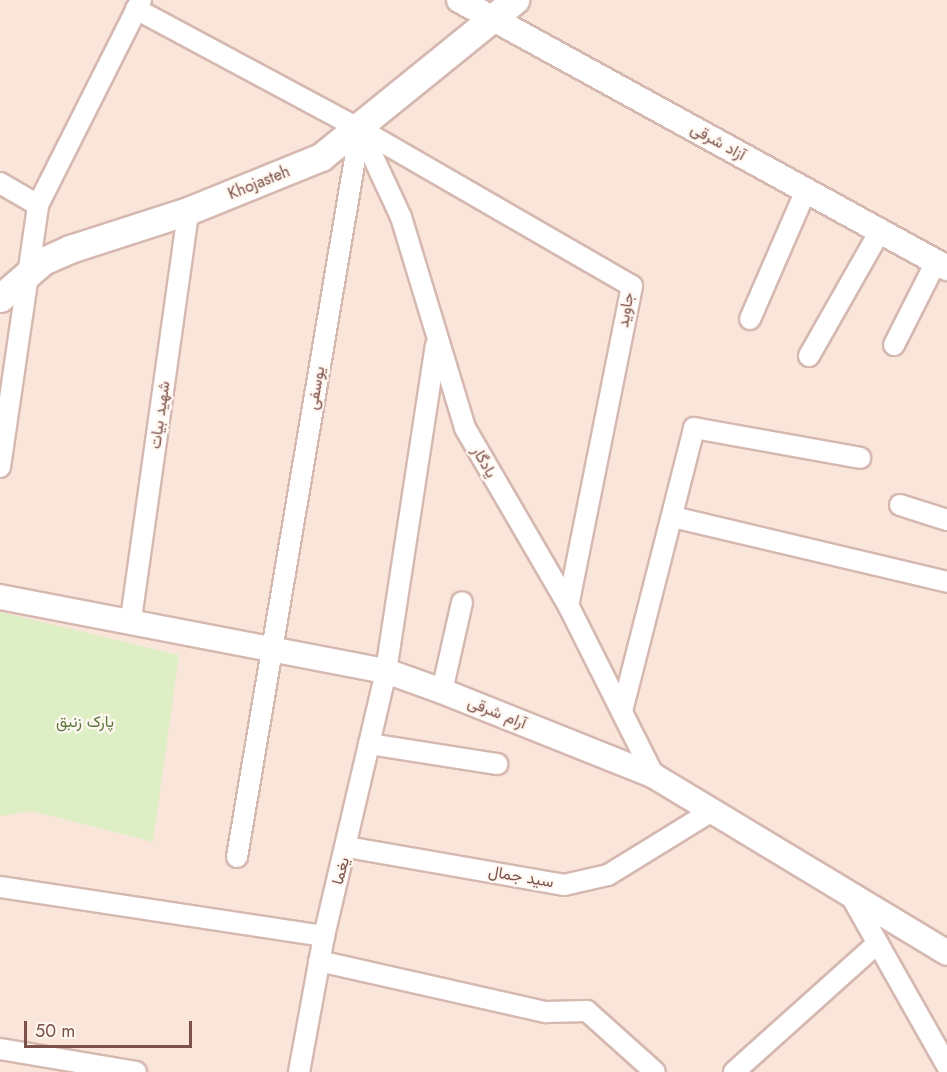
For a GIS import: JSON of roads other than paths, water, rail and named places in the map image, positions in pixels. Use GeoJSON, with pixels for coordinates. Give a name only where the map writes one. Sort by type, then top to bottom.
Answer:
{"type":"FeatureCollection","features":[{"type":"Feature","properties":{"kind":"main road","name":"Khojasteh"},"geometry":{"type":"LineString","coordinates":[[0,298],[26,273],[70,249],[188,211],[321,157],[360,129],[489,16],[515,0]]}},
{"type":"Feature","properties":{"kind":"street","name":"آزاد شرقی"},"geometry":{"type":"LineString","coordinates":[[459,0],[942,265]]}},
{"type":"Feature","properties":{"kind":"street"},"geometry":{"type":"LineString","coordinates":[[0,467],[26,273],[38,205],[139,5],[360,129]]}},
{"type":"Feature","properties":{"kind":"street","name":"یادگار"},"geometry":{"type":"LineString","coordinates":[[360,129],[401,217],[436,346],[465,428],[568,605],[654,776]]}},
{"type":"Feature","properties":{"kind":"street","name":"جاوید"},"geometry":{"type":"LineString","coordinates":[[360,129],[632,286],[568,605]]}},
{"type":"Feature","properties":{"kind":"street","name":"یوسفی"},"geometry":{"type":"LineString","coordinates":[[237,857],[360,129]]}},
{"type":"Feature","properties":{"kind":"street"},"geometry":{"type":"LineString","coordinates":[[0,183],[38,205]]}},
{"type":"Feature","properties":{"kind":"street"},"geometry":{"type":"LineString","coordinates":[[750,319],[806,190]]}},
{"type":"Feature","properties":{"kind":"street","name":"شهید بیات"},"geometry":{"type":"LineString","coordinates":[[131,619],[188,211]]}},
{"type":"Feature","properties":{"kind":"street"},"geometry":{"type":"LineString","coordinates":[[809,356],[880,231]]}},
{"type":"Feature","properties":{"kind":"street"},"geometry":{"type":"LineString","coordinates":[[894,345],[942,265]]}},
{"type":"Feature","properties":{"kind":"street","name":"یغما"},"geometry":{"type":"LineString","coordinates":[[299,1072],[324,936],[347,847],[386,671],[436,346]]}},
{"type":"Feature","properties":{"kind":"street"},"geometry":{"type":"LineString","coordinates":[[622,711],[694,428],[861,458]]}},
{"type":"Feature","properties":{"kind":"street"},"geometry":{"type":"LineString","coordinates":[[900,505],[947,520]]}},
{"type":"Feature","properties":{"kind":"street"},"geometry":{"type":"LineString","coordinates":[[673,517],[901,567],[947,582]]}},
{"type":"Feature","properties":{"kind":"street","name":"آرام شرقی"},"geometry":{"type":"LineString","coordinates":[[0,597],[131,619],[386,671],[442,691],[654,776],[947,953]]}},
{"type":"Feature","properties":{"kind":"street"},"geometry":{"type":"LineString","coordinates":[[442,691],[462,602]]}},
{"type":"Feature","properties":{"kind":"street"},"geometry":{"type":"LineString","coordinates":[[369,744],[496,765]]}},
{"type":"Feature","properties":{"kind":"street","name":"سید جمال"},"geometry":{"type":"LineString","coordinates":[[347,847],[564,885],[608,875],[712,810]]}},
{"type":"Feature","properties":{"kind":"street"},"geometry":{"type":"LineString","coordinates":[[0,887],[324,936]]}},
{"type":"Feature","properties":{"kind":"street"},"geometry":{"type":"LineString","coordinates":[[851,896],[947,1066]]}},
{"type":"Feature","properties":{"kind":"street"},"geometry":{"type":"LineString","coordinates":[[734,1072],[878,943]]}},
{"type":"Feature","properties":{"kind":"street"},"geometry":{"type":"LineString","coordinates":[[319,961],[546,1012],[587,1011],[655,1072]]}},
{"type":"Feature","properties":{"kind":"street"},"geometry":{"type":"LineString","coordinates":[[0,1049],[136,1072]]}},
{"type":"Feature","properties":{"kind":"park label","name":"پارک زنبق"},"geometry":{"type":"Point","coordinates":[85,722]}}]}
